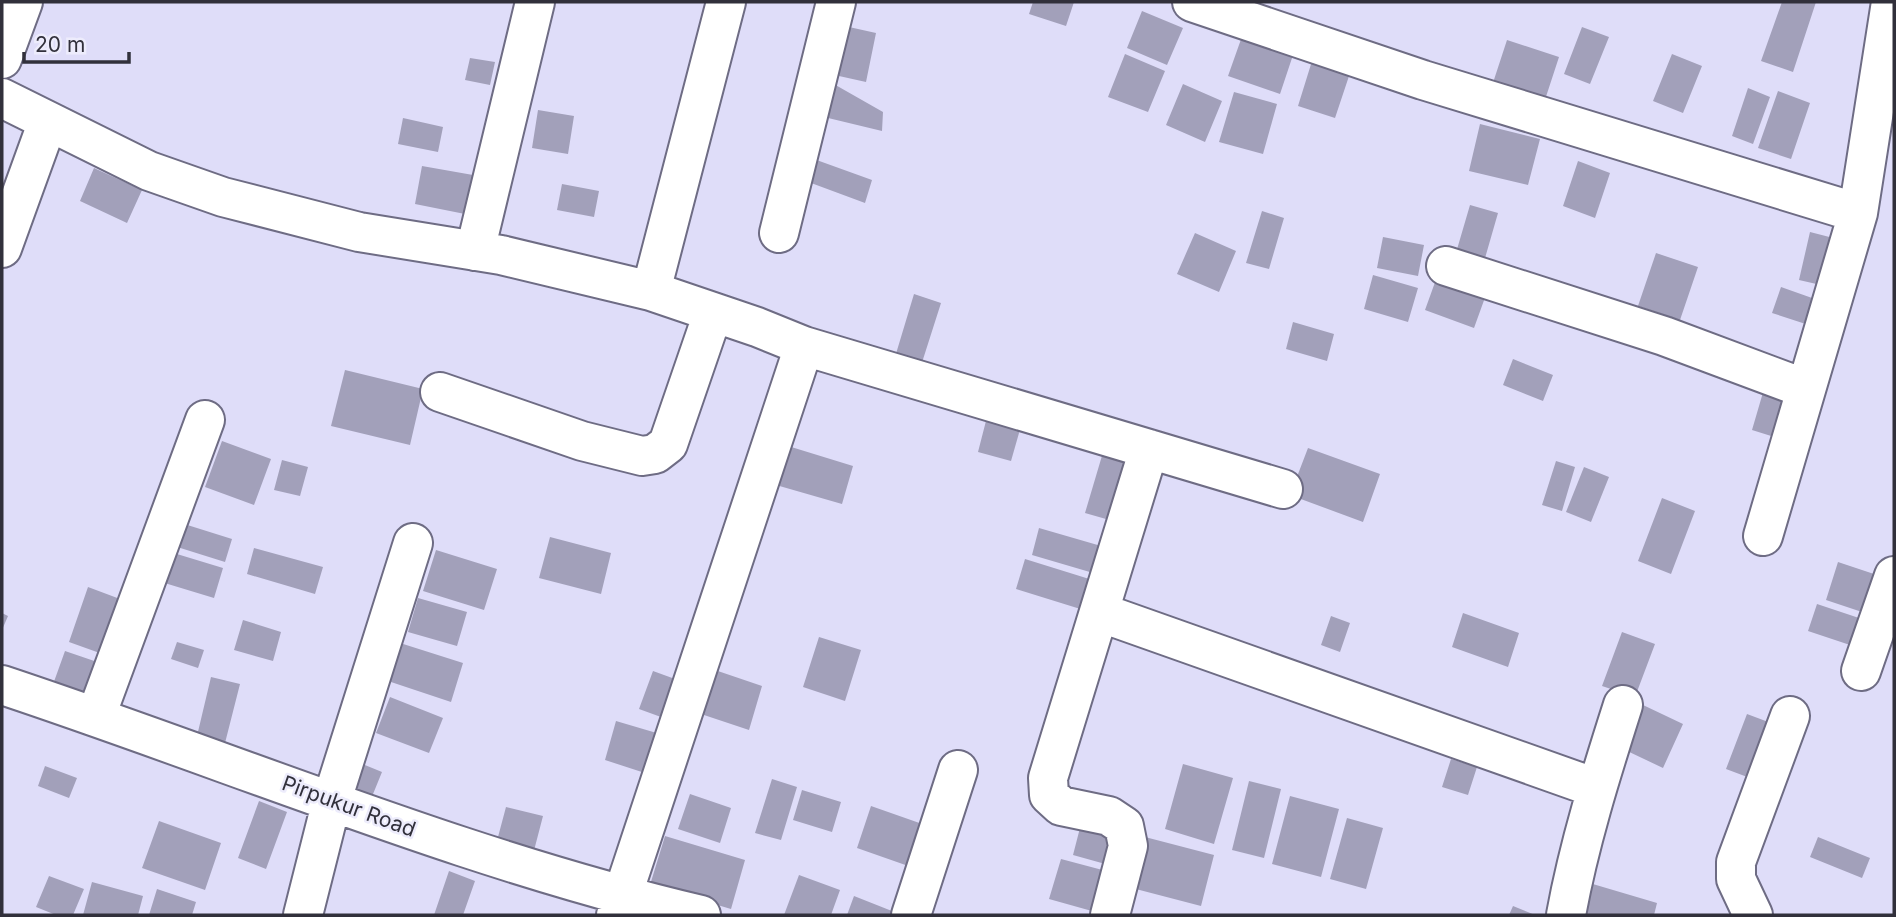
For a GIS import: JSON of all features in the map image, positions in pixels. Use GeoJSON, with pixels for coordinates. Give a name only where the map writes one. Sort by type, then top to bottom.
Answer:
{"type":"FeatureCollection","features":[{"type":"Feature","properties":{"kind":"street"},"geometry":{"type":"LineString","coordinates":[[2,59],[23,2]]}},
{"type":"Feature","properties":{"kind":"street"},"geometry":{"type":"LineString","coordinates":[[475,251],[535,2]]}},
{"type":"Feature","properties":{"kind":"street"},"geometry":{"type":"LineString","coordinates":[[651,290],[726,2]]}},
{"type":"Feature","properties":{"kind":"street"},"geometry":{"type":"LineString","coordinates":[[779,233],[836,2]]}},
{"type":"Feature","properties":{"kind":"street"},"geometry":{"type":"LineString","coordinates":[[1192,2],[1423,80],[1858,214]]}},
{"type":"Feature","properties":{"kind":"street"},"geometry":{"type":"LineString","coordinates":[[1763,536],[1858,214],[1891,2]]}},
{"type":"Feature","properties":{"kind":"street"},"geometry":{"type":"LineString","coordinates":[[2,98],[149,171],[223,197],[359,232],[514,258],[651,290],[804,346],[1283,489]]}},
{"type":"Feature","properties":{"kind":"street"},"geometry":{"type":"LineString","coordinates":[[2,248],[48,121]]}},
{"type":"Feature","properties":{"kind":"street"},"geometry":{"type":"LineString","coordinates":[[1446,266],[1664,336],[1806,389]]}},
{"type":"Feature","properties":{"kind":"street"},"geometry":{"type":"LineString","coordinates":[[440,392],[582,441],[642,456],[655,454],[668,444],[713,313]]}},
{"type":"Feature","properties":{"kind":"street"},"geometry":{"type":"LineString","coordinates":[[618,906],[804,346]]}},
{"type":"Feature","properties":{"kind":"street"},"geometry":{"type":"LineString","coordinates":[[96,716],[205,420]]}},
{"type":"Feature","properties":{"kind":"street"},"geometry":{"type":"LineString","coordinates":[[1110,915],[1128,846],[1124,826],[1109,816],[1060,806],[1049,795],[1048,778],[1149,449]]}},
{"type":"Feature","properties":{"kind":"street"},"geometry":{"type":"LineString","coordinates":[[303,915],[332,800],[414,543]]}},
{"type":"Feature","properties":{"kind":"street"},"geometry":{"type":"LineString","coordinates":[[1861,671],[1894,576]]}},
{"type":"Feature","properties":{"kind":"street"},"geometry":{"type":"LineString","coordinates":[[1099,612],[1597,788]]}},
{"type":"Feature","properties":{"kind":"street","name":"Pirpukur Road"},"geometry":{"type":"LineString","coordinates":[[2,685],[332,800],[618,906],[701,915]]}},
{"type":"Feature","properties":{"kind":"street"},"geometry":{"type":"LineString","coordinates":[[1566,915],[1597,788],[1623,705]]}},
{"type":"Feature","properties":{"kind":"street"},"geometry":{"type":"LineString","coordinates":[[1753,915],[1736,879],[1736,862],[1790,716]]}},
{"type":"Feature","properties":{"kind":"street"},"geometry":{"type":"LineString","coordinates":[[911,915],[958,770]]}},
{"type":"Feature","properties":{"kind":"building"},"geometry":{"type":"Polygon","coordinates":[[[1033,2],[1074,2],[1066,26],[1029,14],[1033,2]]]}},
{"type":"Feature","properties":{"kind":"building"},"geometry":{"type":"Polygon","coordinates":[[[1782,2],[1816,2],[1793,72],[1761,61],[1782,2]]]}},
{"type":"Feature","properties":{"kind":"building"},"geometry":{"type":"Polygon","coordinates":[[[1142,11],[1183,28],[1167,65],[1127,48],[1142,11]]]}},
{"type":"Feature","properties":{"kind":"building"},"geometry":{"type":"Polygon","coordinates":[[[840,25],[876,33],[866,82],[830,74],[840,25]]]}},
{"type":"Feature","properties":{"kind":"building"},"geometry":{"type":"Polygon","coordinates":[[[1582,27],[1609,37],[1590,84],[1564,74],[1582,27]]]}},
{"type":"Feature","properties":{"kind":"building"},"geometry":{"type":"Polygon","coordinates":[[[1245,28],[1296,46],[1280,94],[1228,76],[1245,28]]]}},
{"type":"Feature","properties":{"kind":"building"},"geometry":{"type":"Polygon","coordinates":[[[1507,40],[1559,57],[1540,115],[1488,98],[1507,40]]]}},
{"type":"Feature","properties":{"kind":"building"},"geometry":{"type":"Polygon","coordinates":[[[1125,54],[1165,71],[1148,112],[1108,97],[1125,54]]]}},
{"type":"Feature","properties":{"kind":"building"},"geometry":{"type":"Polygon","coordinates":[[[1672,54],[1702,66],[1683,113],[1653,101],[1672,54]]]}},
{"type":"Feature","properties":{"kind":"building"},"geometry":{"type":"Polygon","coordinates":[[[470,58],[495,62],[490,85],[465,80],[470,58]]]}},
{"type":"Feature","properties":{"kind":"building"},"geometry":{"type":"Polygon","coordinates":[[[1312,61],[1350,73],[1335,118],[1298,106],[1312,61]]]}},
{"type":"Feature","properties":{"kind":"building"},"geometry":{"type":"Polygon","coordinates":[[[832,83],[883,112],[882,131],[824,117],[832,83]]]}},
{"type":"Feature","properties":{"kind":"building"},"geometry":{"type":"Polygon","coordinates":[[[1183,84],[1222,101],[1205,142],[1166,125],[1183,84]]]}},
{"type":"Feature","properties":{"kind":"building"},"geometry":{"type":"Polygon","coordinates":[[[1748,88],[1770,97],[1753,144],[1732,136],[1748,88]]]}},
{"type":"Feature","properties":{"kind":"building"},"geometry":{"type":"Polygon","coordinates":[[[1778,91],[1810,103],[1791,159],[1758,148],[1778,91]]]}},
{"type":"Feature","properties":{"kind":"building"},"geometry":{"type":"Polygon","coordinates":[[[1234,92],[1277,104],[1263,154],[1219,142],[1234,92]]]}},
{"type":"Feature","properties":{"kind":"building"},"geometry":{"type":"Polygon","coordinates":[[[538,110],[574,116],[568,154],[532,148],[538,110]]]}},
{"type":"Feature","properties":{"kind":"building"},"geometry":{"type":"Polygon","coordinates":[[[403,118],[443,127],[438,152],[398,144],[403,118]]]}},
{"type":"Feature","properties":{"kind":"building"},"geometry":{"type":"Polygon","coordinates":[[[1480,124],[1540,139],[1528,185],[1469,171],[1480,124]]]}},
{"type":"Feature","properties":{"kind":"building"},"geometry":{"type":"Polygon","coordinates":[[[811,158],[872,180],[865,203],[803,180],[811,158]]]}},
{"type":"Feature","properties":{"kind":"building"},"geometry":{"type":"Polygon","coordinates":[[[1578,161],[1610,173],[1595,218],[1563,206],[1578,161]]]}},
{"type":"Feature","properties":{"kind":"building"},"geometry":{"type":"Polygon","coordinates":[[[422,166],[473,175],[465,214],[415,204],[422,166]]]}},
{"type":"Feature","properties":{"kind":"building"},"geometry":{"type":"Polygon","coordinates":[[[94,168],[142,190],[127,223],[80,201],[94,168]]]}},
{"type":"Feature","properties":{"kind":"building"},"geometry":{"type":"Polygon","coordinates":[[[562,184],[599,191],[594,217],[557,210],[562,184]]]}},
{"type":"Feature","properties":{"kind":"building"},"geometry":{"type":"Polygon","coordinates":[[[1470,205],[1498,213],[1481,272],[1453,263],[1470,205]]]}},
{"type":"Feature","properties":{"kind":"building"},"geometry":{"type":"Polygon","coordinates":[[[1262,211],[1284,218],[1269,269],[1246,263],[1262,211]]]}},
{"type":"Feature","properties":{"kind":"building"},"geometry":{"type":"Polygon","coordinates":[[[1810,232],[1845,241],[1834,288],[1799,280],[1810,232]]]}},
{"type":"Feature","properties":{"kind":"building"},"geometry":{"type":"Polygon","coordinates":[[[1195,233],[1236,251],[1219,292],[1177,274],[1195,233]]]}},
{"type":"Feature","properties":{"kind":"building"},"geometry":{"type":"Polygon","coordinates":[[[1383,237],[1424,245],[1418,276],[1377,268],[1383,237]]]}},
{"type":"Feature","properties":{"kind":"building"},"geometry":{"type":"Polygon","coordinates":[[[1656,253],[1698,267],[1680,320],[1638,306],[1656,253]]]}},
{"type":"Feature","properties":{"kind":"building"},"geometry":{"type":"Polygon","coordinates":[[[1438,274],[1487,292],[1474,328],[1425,310],[1438,274]]]}},
{"type":"Feature","properties":{"kind":"building"},"geometry":{"type":"Polygon","coordinates":[[[1373,275],[1418,288],[1408,322],[1364,309],[1373,275]]]}},
{"type":"Feature","properties":{"kind":"building"},"geometry":{"type":"Polygon","coordinates":[[[1781,287],[1829,304],[1821,329],[1772,313],[1781,287]]]}},
{"type":"Feature","properties":{"kind":"building"},"geometry":{"type":"Polygon","coordinates":[[[914,294],[941,303],[918,375],[892,367],[914,294]]]}},
{"type":"Feature","properties":{"kind":"building"},"geometry":{"type":"Polygon","coordinates":[[[1293,322],[1334,334],[1327,361],[1286,349],[1293,322]]]}},
{"type":"Feature","properties":{"kind":"building"},"geometry":{"type":"Polygon","coordinates":[[[1513,359],[1553,375],[1543,401],[1503,385],[1513,359]]]}},
{"type":"Feature","properties":{"kind":"building"},"geometry":{"type":"Polygon","coordinates":[[[345,370],[423,389],[410,445],[331,426],[345,370]]]}},
{"type":"Feature","properties":{"kind":"building"},"geometry":{"type":"Polygon","coordinates":[[[1764,389],[1799,400],[1787,441],[1752,430],[1764,389]]]}},
{"type":"Feature","properties":{"kind":"building"},"geometry":{"type":"Polygon","coordinates":[[[987,417],[1021,426],[1011,461],[978,452],[987,417]]]}},
{"type":"Feature","properties":{"kind":"building"},"geometry":{"type":"Polygon","coordinates":[[[222,441],[271,459],[254,505],[205,487],[222,441]]]}},
{"type":"Feature","properties":{"kind":"building"},"geometry":{"type":"Polygon","coordinates":[[[788,446],[853,466],[842,504],[776,485],[788,446]]]}},
{"type":"Feature","properties":{"kind":"building"},"geometry":{"type":"Polygon","coordinates":[[[1308,448],[1380,474],[1363,522],[1290,495],[1308,448]]]}},
{"type":"Feature","properties":{"kind":"building"},"geometry":{"type":"Polygon","coordinates":[[[1104,449],[1138,459],[1120,523],[1085,513],[1104,449]]]}},
{"type":"Feature","properties":{"kind":"building"},"geometry":{"type":"Polygon","coordinates":[[[282,460],[308,467],[300,496],[274,490],[282,460]]]}},
{"type":"Feature","properties":{"kind":"building"},"geometry":{"type":"Polygon","coordinates":[[[1556,461],[1575,467],[1562,511],[1542,505],[1556,461]]]}},
{"type":"Feature","properties":{"kind":"building"},"geometry":{"type":"Polygon","coordinates":[[[1584,467],[1609,477],[1591,522],[1566,512],[1584,467]]]}},
{"type":"Feature","properties":{"kind":"building"},"geometry":{"type":"Polygon","coordinates":[[[1662,498],[1695,511],[1671,574],[1638,561],[1662,498]]]}},
{"type":"Feature","properties":{"kind":"building"},"geometry":{"type":"Polygon","coordinates":[[[181,523],[232,539],[225,562],[174,546],[181,523]]]}},
{"type":"Feature","properties":{"kind":"building"},"geometry":{"type":"Polygon","coordinates":[[[1039,528],[1108,548],[1100,575],[1032,555],[1039,528]]]}},
{"type":"Feature","properties":{"kind":"building"},"geometry":{"type":"Polygon","coordinates":[[[550,537],[611,553],[601,594],[539,578],[550,537]]]}},
{"type":"Feature","properties":{"kind":"building"},"geometry":{"type":"Polygon","coordinates":[[[254,548],[323,567],[315,594],[247,574],[254,548]]]}},
{"type":"Feature","properties":{"kind":"building"},"geometry":{"type":"Polygon","coordinates":[[[436,550],[497,569],[484,610],[423,591],[436,550]]]}},
{"type":"Feature","properties":{"kind":"building"},"geometry":{"type":"Polygon","coordinates":[[[167,551],[223,568],[214,598],[158,581],[167,551]]]}},
{"type":"Feature","properties":{"kind":"building"},"geometry":{"type":"Polygon","coordinates":[[[1025,559],[1099,582],[1090,612],[1016,589],[1025,559]]]}},
{"type":"Feature","properties":{"kind":"building"},"geometry":{"type":"Polygon","coordinates":[[[1838,562],[1874,574],[1862,612],[1826,600],[1838,562]]]}},
{"type":"Feature","properties":{"kind":"building"},"geometry":{"type":"Polygon","coordinates":[[[88,587],[128,602],[108,656],[69,642],[88,587]]]}},
{"type":"Feature","properties":{"kind":"building"},"geometry":{"type":"Polygon","coordinates":[[[418,598],[467,612],[457,646],[408,632],[418,598]]]}},
{"type":"Feature","properties":{"kind":"building"},"geometry":{"type":"Polygon","coordinates":[[[1817,604],[1865,620],[1856,647],[1808,631],[1817,604]]]}},
{"type":"Feature","properties":{"kind":"building"},"geometry":{"type":"Polygon","coordinates":[[[2,613],[8,616],[2,630],[2,613]]]}},
{"type":"Feature","properties":{"kind":"building"},"geometry":{"type":"Polygon","coordinates":[[[1463,613],[1519,633],[1508,667],[1452,647],[1463,613]]]}},
{"type":"Feature","properties":{"kind":"building"},"geometry":{"type":"Polygon","coordinates":[[[1331,616],[1350,623],[1340,652],[1321,645],[1331,616]]]}},
{"type":"Feature","properties":{"kind":"building"},"geometry":{"type":"Polygon","coordinates":[[[243,620],[281,632],[273,661],[234,650],[243,620]]]}},
{"type":"Feature","properties":{"kind":"building"},"geometry":{"type":"Polygon","coordinates":[[[1622,632],[1655,644],[1635,697],[1602,686],[1622,632]]]}},
{"type":"Feature","properties":{"kind":"building"},"geometry":{"type":"Polygon","coordinates":[[[819,637],[861,650],[845,701],[803,687],[819,637]]]}},
{"type":"Feature","properties":{"kind":"building"},"geometry":{"type":"Polygon","coordinates":[[[177,642],[204,650],[198,668],[171,659],[177,642]]]}},
{"type":"Feature","properties":{"kind":"building"},"geometry":{"type":"Polygon","coordinates":[[[400,643],[463,663],[451,702],[388,681],[400,643]]]}},
{"type":"Feature","properties":{"kind":"building"},"geometry":{"type":"Polygon","coordinates":[[[65,651],[106,665],[92,705],[51,690],[65,651]]]}},
{"type":"Feature","properties":{"kind":"building"},"geometry":{"type":"Polygon","coordinates":[[[709,668],[762,686],[749,730],[695,712],[709,668]]]}},
{"type":"Feature","properties":{"kind":"building"},"geometry":{"type":"Polygon","coordinates":[[[653,671],[686,683],[672,721],[639,709],[653,671]]]}},
{"type":"Feature","properties":{"kind":"building"},"geometry":{"type":"Polygon","coordinates":[[[211,677],[240,684],[225,743],[197,736],[211,677]]]}},
{"type":"Feature","properties":{"kind":"building"},"geometry":{"type":"Polygon","coordinates":[[[390,697],[443,718],[429,753],[376,733],[390,697]]]}},
{"type":"Feature","properties":{"kind":"building"},"geometry":{"type":"Polygon","coordinates":[[[1643,705],[1683,724],[1663,768],[1623,749],[1643,705]]]}},
{"type":"Feature","properties":{"kind":"building"},"geometry":{"type":"Polygon","coordinates":[[[1747,714],[1779,726],[1758,781],[1726,769],[1747,714]]]}},
{"type":"Feature","properties":{"kind":"building"},"geometry":{"type":"Polygon","coordinates":[[[616,721],[660,734],[648,774],[605,760],[616,721]]]}},
{"type":"Feature","properties":{"kind":"building"},"geometry":{"type":"Polygon","coordinates":[[[1451,759],[1477,767],[1468,795],[1442,787],[1451,759]]]}},
{"type":"Feature","properties":{"kind":"building"},"geometry":{"type":"Polygon","coordinates":[[[360,763],[382,772],[371,799],[349,791],[360,763]]]}},
{"type":"Feature","properties":{"kind":"building"},"geometry":{"type":"Polygon","coordinates":[[[1183,764],[1233,778],[1214,844],[1165,829],[1183,764]]]}},
{"type":"Feature","properties":{"kind":"building"},"geometry":{"type":"Polygon","coordinates":[[[45,766],[77,778],[69,798],[38,786],[45,766]]]}},
{"type":"Feature","properties":{"kind":"building"},"geometry":{"type":"Polygon","coordinates":[[[772,779],[797,787],[781,840],[755,833],[772,779]]]}},
{"type":"Feature","properties":{"kind":"building"},"geometry":{"type":"Polygon","coordinates":[[[1249,781],[1281,789],[1264,858],[1232,850],[1249,781]]]}},
{"type":"Feature","properties":{"kind":"building"},"geometry":{"type":"Polygon","coordinates":[[[802,790],[841,802],[832,832],[793,820],[802,790]]]}},
{"type":"Feature","properties":{"kind":"building"},"geometry":{"type":"Polygon","coordinates":[[[690,794],[731,808],[720,843],[678,829],[690,794]]]}},
{"type":"Feature","properties":{"kind":"building"},"geometry":{"type":"Polygon","coordinates":[[[1290,796],[1339,809],[1321,877],[1272,864],[1290,796]]]}},
{"type":"Feature","properties":{"kind":"building"},"geometry":{"type":"Polygon","coordinates":[[[259,801],[287,812],[266,869],[238,858],[259,801]]]}},
{"type":"Feature","properties":{"kind":"building"},"geometry":{"type":"Polygon","coordinates":[[[871,806],[928,826],[914,868],[857,848],[871,806]]]}},
{"type":"Feature","properties":{"kind":"building"},"geometry":{"type":"Polygon","coordinates":[[[506,807],[543,816],[531,862],[494,852],[506,807]]]}},
{"type":"Feature","properties":{"kind":"building"},"geometry":{"type":"Polygon","coordinates":[[[1347,818],[1383,828],[1366,889],[1330,879],[1347,818]]]}},
{"type":"Feature","properties":{"kind":"building"},"geometry":{"type":"Polygon","coordinates":[[[159,821],[221,843],[205,890],[142,868],[159,821]]]}},
{"type":"Feature","properties":{"kind":"building"},"geometry":{"type":"Polygon","coordinates":[[[1081,824],[1125,836],[1116,867],[1073,855],[1081,824]]]}},
{"type":"Feature","properties":{"kind":"building"},"geometry":{"type":"Polygon","coordinates":[[[665,836],[745,860],[731,909],[650,885],[665,836]]]}},
{"type":"Feature","properties":{"kind":"building"},"geometry":{"type":"Polygon","coordinates":[[[1145,837],[1214,855],[1201,906],[1132,888],[1145,837]]]}},
{"type":"Feature","properties":{"kind":"building"},"geometry":{"type":"Polygon","coordinates":[[[1818,837],[1870,858],[1862,878],[1810,857],[1818,837]]]}},
{"type":"Feature","properties":{"kind":"building"},"geometry":{"type":"Polygon","coordinates":[[[1061,859],[1110,872],[1099,913],[1049,899],[1061,859]]]}},
{"type":"Feature","properties":{"kind":"building"},"geometry":{"type":"Polygon","coordinates":[[[449,871],[475,881],[463,915],[434,915],[449,871]]]}},
{"type":"Feature","properties":{"kind":"building"},"geometry":{"type":"Polygon","coordinates":[[[799,875],[840,890],[831,915],[784,915],[799,875]]]}},
{"type":"Feature","properties":{"kind":"building"},"geometry":{"type":"Polygon","coordinates":[[[49,876],[84,889],[73,915],[56,915],[36,907],[49,876]]]}},
{"type":"Feature","properties":{"kind":"building"},"geometry":{"type":"Polygon","coordinates":[[[92,882],[143,896],[138,915],[83,915],[92,882]]]}},
{"type":"Feature","properties":{"kind":"building"},"geometry":{"type":"Polygon","coordinates":[[[1586,882],[1657,903],[1654,915],[1576,915],[1586,882]]]}},
{"type":"Feature","properties":{"kind":"building"},"geometry":{"type":"Polygon","coordinates":[[[157,889],[196,902],[192,915],[149,915],[157,889]]]}},
{"type":"Feature","properties":{"kind":"building"},"geometry":{"type":"Polygon","coordinates":[[[854,896],[902,915],[847,915],[854,896]]]}},
{"type":"Feature","properties":{"kind":"building"},"geometry":{"type":"Polygon","coordinates":[[[1513,906],[1535,915],[1509,915],[1513,906]]]}}]}
